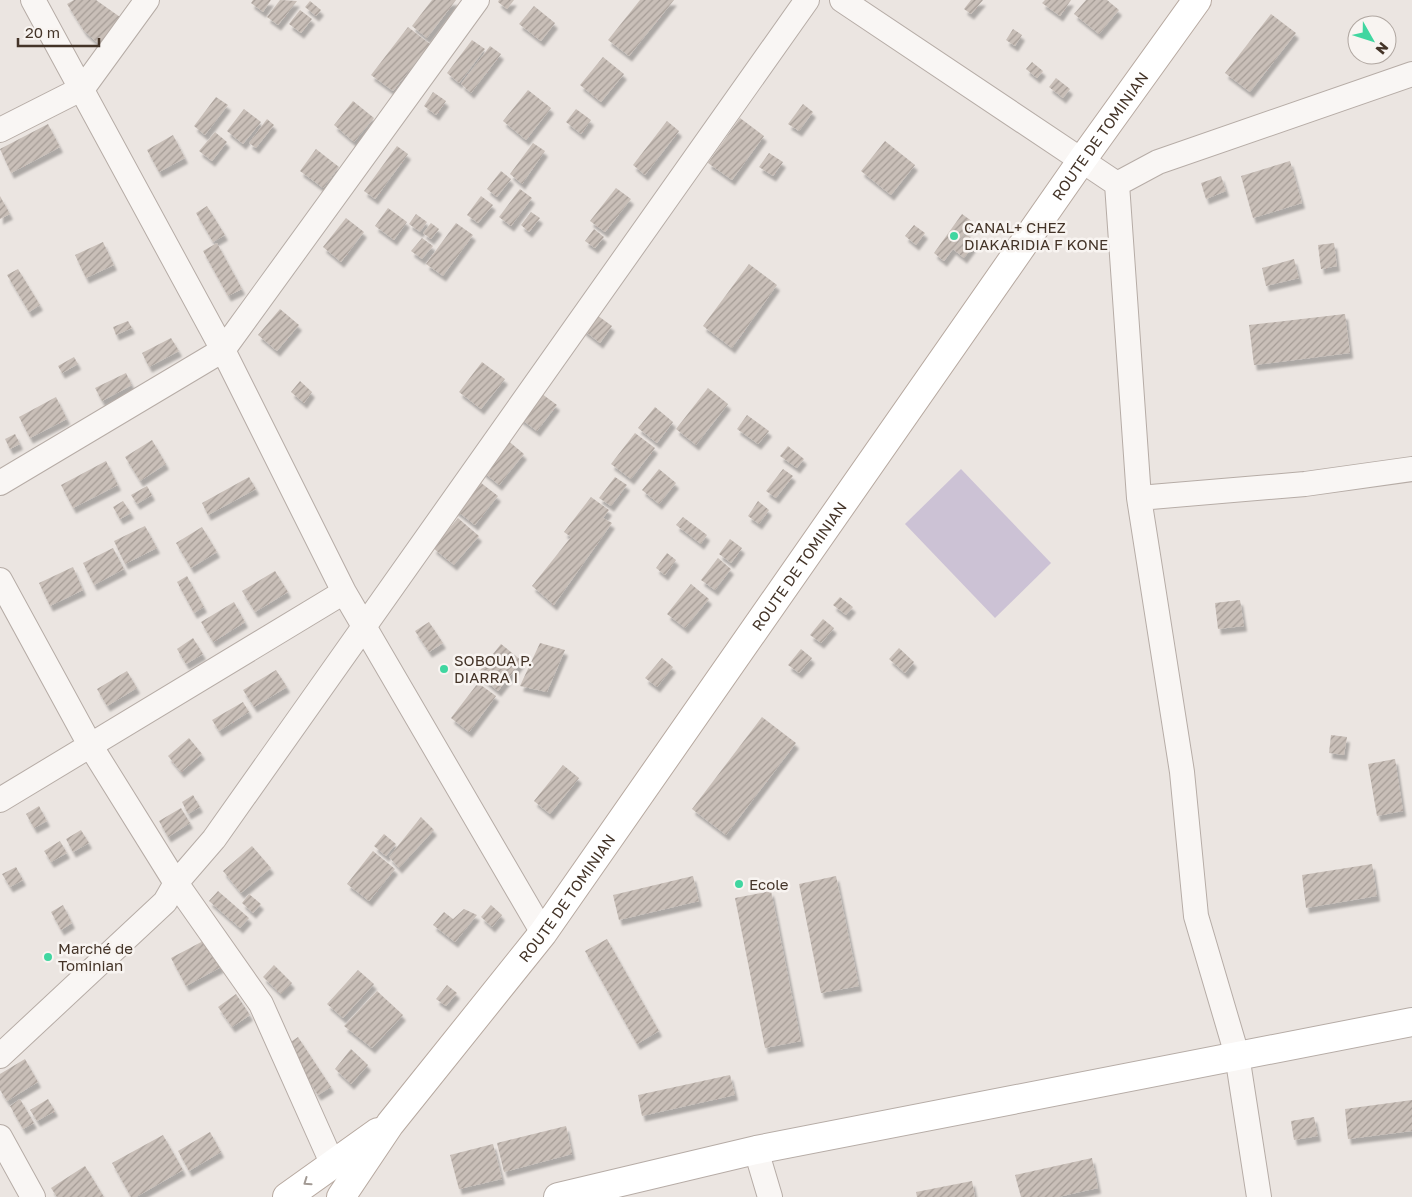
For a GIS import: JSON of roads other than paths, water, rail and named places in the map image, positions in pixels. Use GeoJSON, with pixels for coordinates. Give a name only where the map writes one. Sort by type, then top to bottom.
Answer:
{"type":"FeatureCollection","features":[{"type":"Feature","properties":{"kind":"main road","name":"ROUTE DE TOMINIAN"},"geometry":{"type":"LineString","coordinates":[[390,1124],[543,933],[1082,160],[1197,0]]}},
{"type":"Feature","properties":{"kind":"main road"},"geometry":{"type":"LineString","coordinates":[[558,1197],[756,1150],[1412,1022]]}},
{"type":"Feature","properties":{"kind":"main road"},"geometry":{"type":"LineString","coordinates":[[286,1197],[390,1124]]}},
{"type":"Feature","properties":{"kind":"main road"},"geometry":{"type":"LineString","coordinates":[[341,1197],[390,1124]]}},
{"type":"Feature","properties":{"kind":"street"},"geometry":{"type":"LineString","coordinates":[[33,0],[83,88],[224,350],[344,592],[543,933]]}},
{"type":"Feature","properties":{"kind":"street"},"geometry":{"type":"LineString","coordinates":[[0,130],[83,88],[147,0]]}},
{"type":"Feature","properties":{"kind":"street"},"geometry":{"type":"LineString","coordinates":[[0,483],[224,350],[477,0]]}},
{"type":"Feature","properties":{"kind":"street"},"geometry":{"type":"LineString","coordinates":[[0,1056],[164,902],[176,882],[214,839],[806,0]]}},
{"type":"Feature","properties":{"kind":"street"},"geometry":{"type":"LineString","coordinates":[[842,0],[1117,184]]}},
{"type":"Feature","properties":{"kind":"street"},"geometry":{"type":"LineString","coordinates":[[1117,184],[1158,162],[1412,74]]}},
{"type":"Feature","properties":{"kind":"street"},"geometry":{"type":"LineString","coordinates":[[1117,184],[1140,498],[1182,772],[1196,916],[1237,1055],[1259,1197]]}},
{"type":"Feature","properties":{"kind":"street"},"geometry":{"type":"LineString","coordinates":[[1140,498],[1305,484],[1412,469]]}},
{"type":"Feature","properties":{"kind":"street"},"geometry":{"type":"LineString","coordinates":[[0,580],[90,745],[176,882],[260,1004],[333,1165]]}},
{"type":"Feature","properties":{"kind":"street"},"geometry":{"type":"LineString","coordinates":[[0,800],[344,592]]}},
{"type":"Feature","properties":{"kind":"street"},"geometry":{"type":"LineString","coordinates":[[0,1137],[33,1197]]}},
{"type":"Feature","properties":{"kind":"street"},"geometry":{"type":"LineString","coordinates":[[756,1150],[770,1197]]}},
{"type":"Feature","properties":{"kind":"place","name":"CANAL+ CHEZ DIAKARIDIA F KONE"},"geometry":{"type":"Point","coordinates":[954,236]}},
{"type":"Feature","properties":{"kind":"place","name":"SOBOUA P. DIARRA I"},"geometry":{"type":"Point","coordinates":[444,669]}},
{"type":"Feature","properties":{"kind":"place","name":"Ecole"},"geometry":{"type":"Point","coordinates":[739,884]}},
{"type":"Feature","properties":{"kind":"place","name":"Marché de Tominian"},"geometry":{"type":"Point","coordinates":[48,957]}}]}
